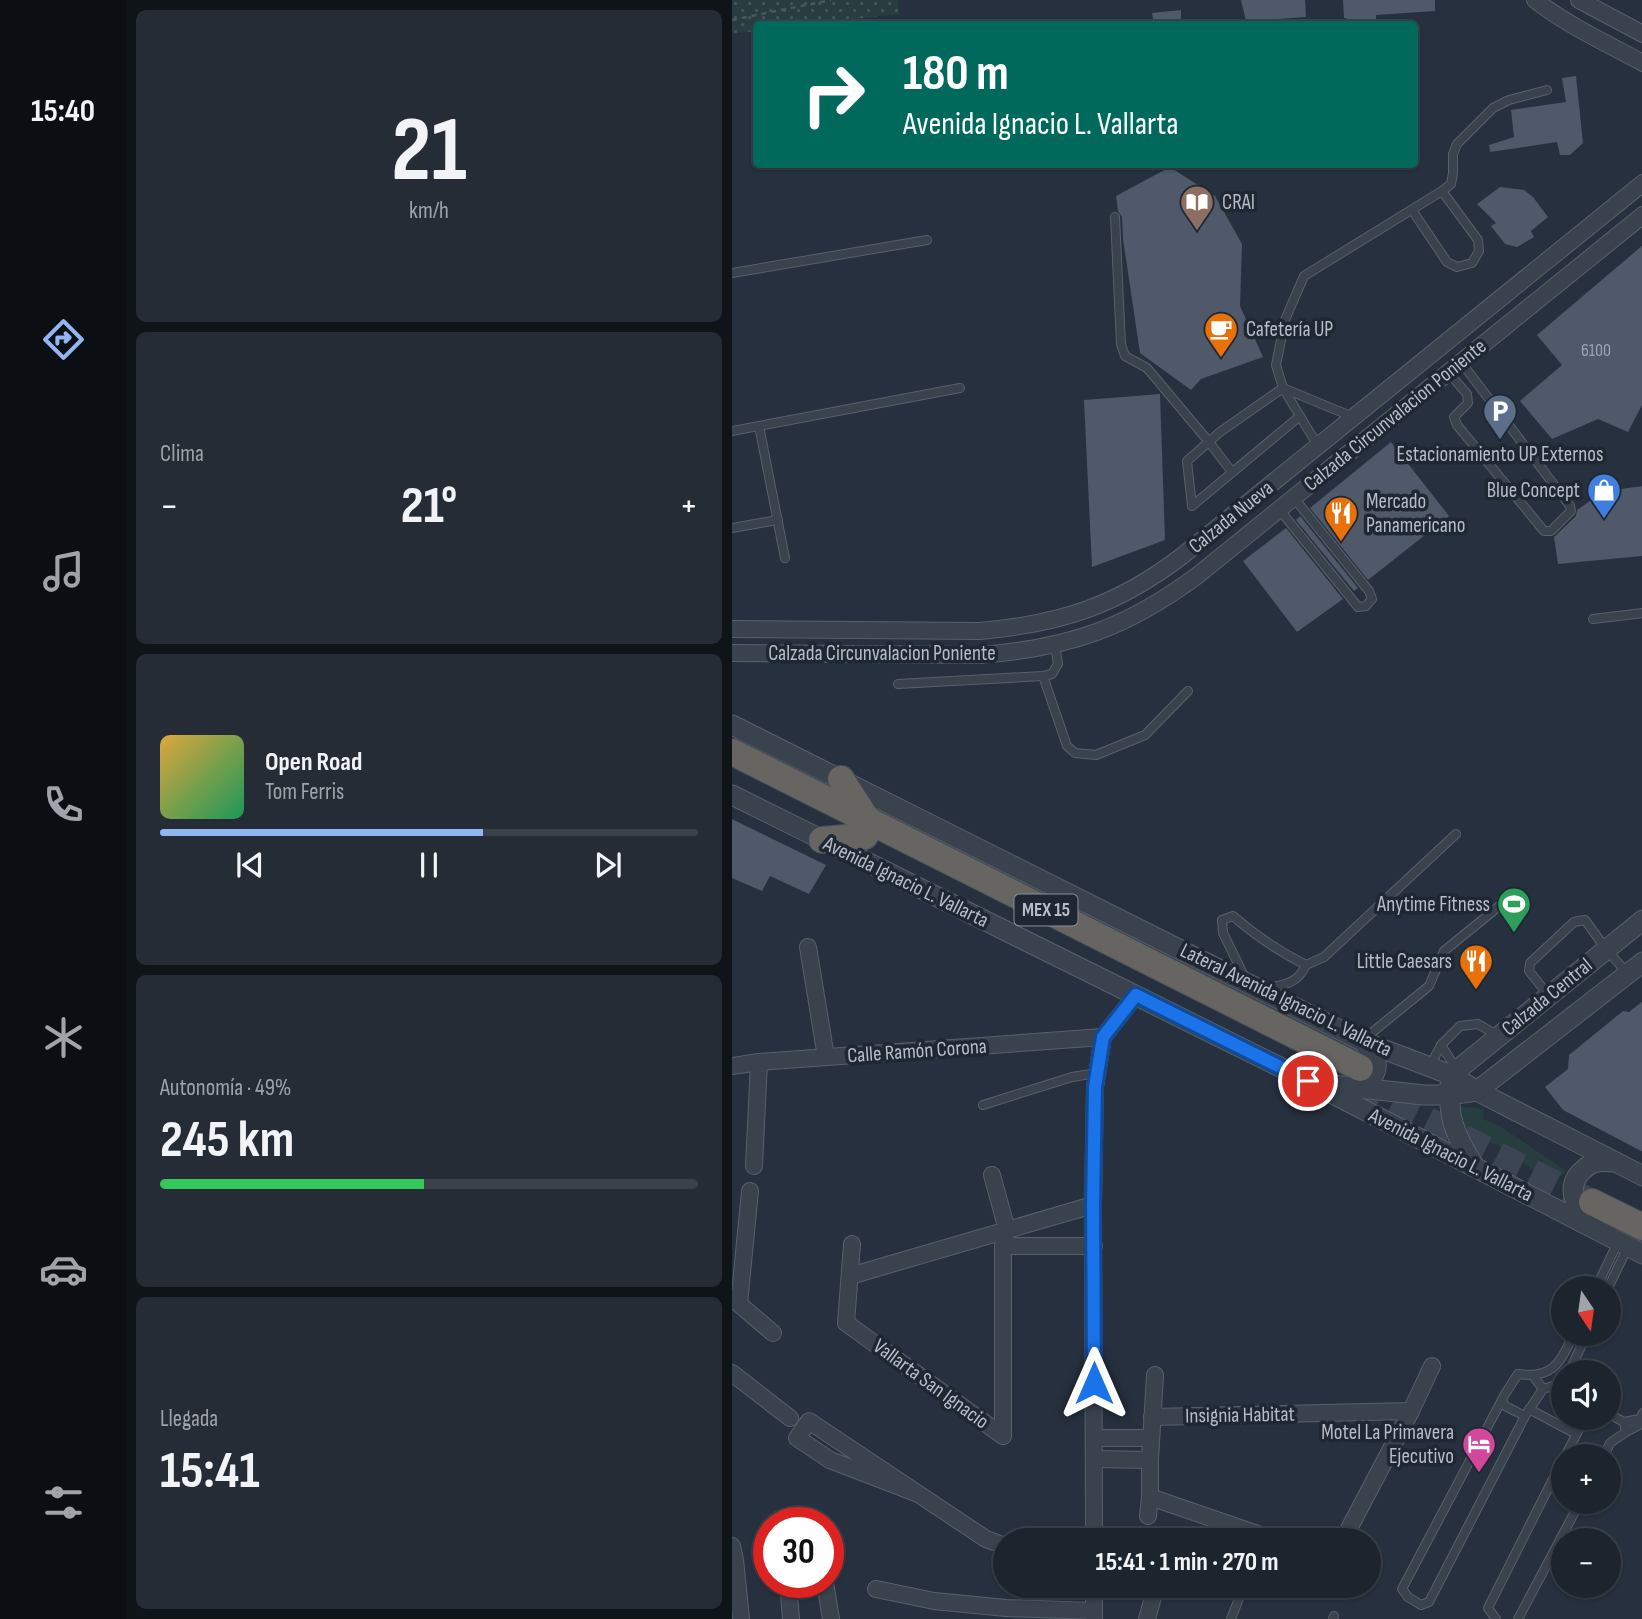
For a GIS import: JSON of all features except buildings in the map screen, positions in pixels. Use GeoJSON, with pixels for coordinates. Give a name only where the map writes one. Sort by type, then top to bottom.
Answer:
{"type":"FeatureCollection","features":[{"type":"Feature","properties":{"kind":"highway","name":"Avenida Ignacio L. Vallarta"},"geometry":{"type":"LineString","coordinates":[[732,752],[866,828],[1359,1080]]}},
{"type":"Feature","properties":{"kind":"highway","name":"Avenida Ignacio L. Vallarta"},"geometry":{"type":"LineString","coordinates":[[732,769],[866,828]]}},
{"type":"Feature","properties":{"kind":"highway"},"geometry":{"type":"LineString","coordinates":[[822,840],[866,828],[840,779]]}},
{"type":"Feature","properties":{"kind":"highway","name":"Avenida Ignacio L. Vallarta"},"geometry":{"type":"LineString","coordinates":[[1594,1205],[1643,1210]]}},
{"type":"Feature","properties":{"kind":"highway","name":"Avenida Ignacio L. Vallarta"},"geometry":{"type":"LineString","coordinates":[[1594,1205],[1633,1242]]}},
{"type":"Feature","properties":{"kind":"street"},"geometry":{"type":"LineString","coordinates":[[1535,0],[1643,63]]}},
{"type":"Feature","properties":{"kind":"street"},"geometry":{"type":"LineString","coordinates":[[1579,0],[1643,34]]}},
{"type":"Feature","properties":{"kind":"street","name":"Calzada Nueva"},"geometry":{"type":"LineString","coordinates":[[732,629],[943,632],[1010,629],[1075,615],[1108,602],[1149,580],[1182,556],[1643,183]]}},
{"type":"Feature","properties":{"kind":"street","name":"Calzada Circunvalacion Poniente"},"geometry":{"type":"LineString","coordinates":[[732,653],[982,655],[1055,645],[1083,638],[1118,624],[1171,595],[1643,215]]}},
{"type":"Feature","properties":{"kind":"street"},"geometry":{"type":"LineString","coordinates":[[769,629],[769,653]]}},
{"type":"Feature","properties":{"kind":"street"},"geometry":{"type":"LineString","coordinates":[[1010,629],[1017,652]]}},
{"type":"Feature","properties":{"kind":"street"},"geometry":{"type":"LineString","coordinates":[[732,725],[840,779]]}},
{"type":"Feature","properties":{"kind":"street","name":"Lateral Avenida Ignacio L. Vallarta"},"geometry":{"type":"LineString","coordinates":[[840,779],[1362,1041],[1454,1072],[1477,1091],[1643,1176]]}},
{"type":"Feature","properties":{"kind":"street","name":"Avenida Ignacio L. Vallarta"},"geometry":{"type":"LineString","coordinates":[[732,795],[1308,1081],[1475,1168],[1594,1205]]}},
{"type":"Feature","properties":{"kind":"street","name":"Calzada Central"},"geometry":{"type":"LineString","coordinates":[[1454,1072],[1643,920]]}},
{"type":"Feature","properties":{"kind":"street"},"geometry":{"type":"LineString","coordinates":[[808,947],[826,1057]]}},
{"type":"Feature","properties":{"kind":"street","name":"Calzada Central"},"geometry":{"type":"LineString","coordinates":[[1477,1091],[1635,969]]}},
{"type":"Feature","properties":{"kind":"street"},"geometry":{"type":"LineString","coordinates":[[1094,1528],[1095,1087],[1103,1037],[1136,995]]}},
{"type":"Feature","properties":{"kind":"street","name":"Calle Ramón Corona"},"geometry":{"type":"LineString","coordinates":[[732,1066],[1103,1037]]}},
{"type":"Feature","properties":{"kind":"street"},"geometry":{"type":"LineString","coordinates":[[1359,1080],[1375,1074],[1377,1060],[1362,1041]]}},
{"type":"Feature","properties":{"kind":"street"},"geometry":{"type":"LineString","coordinates":[[754,1166],[759,1062]]}},
{"type":"Feature","properties":{"kind":"street"},"geometry":{"type":"LineString","coordinates":[[1454,1072],[1448,1096],[1455,1134],[1475,1168]]}},
{"type":"Feature","properties":{"kind":"street"},"geometry":{"type":"LineString","coordinates":[[1308,1081],[1359,1080],[1424,1095],[1448,1096],[1477,1091]]}},
{"type":"Feature","properties":{"kind":"street"},"geometry":{"type":"LineString","coordinates":[[1594,1205],[1579,1212],[1573,1183],[1586,1166],[1596,1162],[1616,1161]]}},
{"type":"Feature","properties":{"kind":"street","name":"Vallarta San Ignacio"},"geometry":{"type":"LineString","coordinates":[[852,1244],[846,1323],[1003,1436],[1005,1238],[992,1175]]}},
{"type":"Feature","properties":{"kind":"street"},"geometry":{"type":"LineString","coordinates":[[750,1191],[736,1301],[773,1333]]}},
{"type":"Feature","properties":{"kind":"street"},"geometry":{"type":"LineString","coordinates":[[850,1276],[1005,1238],[1093,1205]]}},
{"type":"Feature","properties":{"kind":"street"},"geometry":{"type":"LineString","coordinates":[[1005,1238],[1094,1246]]}},
{"type":"Feature","properties":{"kind":"street"},"geometry":{"type":"LineString","coordinates":[[1349,1528],[1432,1366]]}},
{"type":"Feature","properties":{"kind":"street"},"geometry":{"type":"LineString","coordinates":[[732,1373],[790,1418]]}},
{"type":"Feature","properties":{"kind":"street"},"geometry":{"type":"LineString","coordinates":[[1148,1517],[1155,1375]]}},
{"type":"Feature","properties":{"kind":"street","name":"Insignia Habitat"},"geometry":{"type":"LineString","coordinates":[[1152,1417],[1411,1411]]}},
{"type":"Feature","properties":{"kind":"street"},"geometry":{"type":"LineString","coordinates":[[916,1493],[830,1460],[797,1438],[809,1421],[993,1542]]}},
{"type":"Feature","properties":{"kind":"street"},"geometry":{"type":"LineString","coordinates":[[1095,1437],[1151,1438]]}},
{"type":"Feature","properties":{"kind":"street"},"geometry":{"type":"LineString","coordinates":[[1094,1459],[1150,1460]]}},
{"type":"Feature","properties":{"kind":"street"},"geometry":{"type":"LineString","coordinates":[[1150,1497],[1239,1528]]}},
{"type":"Feature","properties":{"kind":"street"},"geometry":{"type":"LineString","coordinates":[[732,1546],[736,1560],[741,1619]]}},
{"type":"Feature","properties":{"kind":"street"},"geometry":{"type":"LineString","coordinates":[[876,1589],[934,1601],[1094,1615]]}},
{"type":"Feature","properties":{"kind":"street"},"geometry":{"type":"LineString","coordinates":[[789,1598],[791,1619]]}},
{"type":"Feature","properties":{"kind":"street"},"geometry":{"type":"LineString","coordinates":[[828,1598],[831,1619]]}},
{"type":"Feature","properties":{"kind":"street"},"geometry":{"type":"LineString","coordinates":[[1147,1619],[1153,1598]]}},
{"type":"Feature","properties":{"kind":"lane"},"geometry":{"type":"LineString","coordinates":[[1318,446],[1283,388],[1276,365],[1285,320],[1304,276],[1451,184],[1453,153],[1457,144],[1493,108],[1509,100],[1547,90]]}},
{"type":"Feature","properties":{"kind":"lane"},"geometry":{"type":"LineString","coordinates":[[1412,210],[1447,262],[1457,267],[1472,262],[1479,251],[1478,240],[1442,191]]}},
{"type":"Feature","properties":{"kind":"lane"},"geometry":{"type":"LineString","coordinates":[[1115,217],[1121,344],[1125,356],[1147,368],[1232,472]]}},
{"type":"Feature","properties":{"kind":"lane"},"geometry":{"type":"LineString","coordinates":[[732,273],[927,240]]}},
{"type":"Feature","properties":{"kind":"lane"},"geometry":{"type":"LineString","coordinates":[[1455,367],[1484,391],[1570,506],[1571,511],[1551,531],[1544,531],[1456,425],[1454,417],[1484,391]]}},
{"type":"Feature","properties":{"kind":"lane"},"geometry":{"type":"LineString","coordinates":[[1455,367],[1467,394],[1468,403]]}},
{"type":"Feature","properties":{"kind":"lane"},"geometry":{"type":"LineString","coordinates":[[732,431],[960,387]]}},
{"type":"Feature","properties":{"kind":"lane"},"geometry":{"type":"LineString","coordinates":[[1283,388],[1353,417]]}},
{"type":"Feature","properties":{"kind":"lane"},"geometry":{"type":"LineString","coordinates":[[1283,388],[1220,432],[1187,461],[1192,506],[1300,416]]}},
{"type":"Feature","properties":{"kind":"lane"},"geometry":{"type":"LineString","coordinates":[[759,426],[785,558]]}},
{"type":"Feature","properties":{"kind":"lane"},"geometry":{"type":"LineString","coordinates":[[1279,509],[1358,607],[1366,606],[1372,599],[1369,591],[1294,498]]}},
{"type":"Feature","properties":{"kind":"lane"},"geometry":{"type":"LineString","coordinates":[[732,528],[778,520]]}},
{"type":"Feature","properties":{"kind":"lane"},"geometry":{"type":"LineString","coordinates":[[1593,619],[1643,613]]}},
{"type":"Feature","properties":{"kind":"lane"},"geometry":{"type":"LineString","coordinates":[[898,684],[1052,674],[1058,664],[1055,645]]}},
{"type":"Feature","properties":{"kind":"lane"},"geometry":{"type":"LineString","coordinates":[[1043,676],[1067,746],[1075,754],[1096,755],[1145,735],[1188,691]]}},
{"type":"Feature","properties":{"kind":"lane"},"geometry":{"type":"LineString","coordinates":[[1306,965],[1251,932],[1233,916],[1222,919],[1223,933],[1254,986],[1287,984],[1302,975],[1306,965],[1324,957],[1456,834]]}},
{"type":"Feature","properties":{"kind":"lane"},"geometry":{"type":"LineString","coordinates":[[1362,1041],[1429,986],[1444,951],[1508,899]]}},
{"type":"Feature","properties":{"kind":"lane"},"geometry":{"type":"LineString","coordinates":[[1549,996],[1529,971],[1530,963],[1574,922],[1585,920],[1606,949],[1635,969]]}},
{"type":"Feature","properties":{"kind":"lane"},"geometry":{"type":"LineString","coordinates":[[1430,1066],[1441,1045],[1460,1026],[1478,1024],[1498,1036]]}},
{"type":"Feature","properties":{"kind":"lane"},"geometry":{"type":"LineString","coordinates":[[1441,1045],[1454,1072]]}},
{"type":"Feature","properties":{"kind":"lane"},"geometry":{"type":"LineString","coordinates":[[983,1105],[1072,1077],[1097,1073]]}},
{"type":"Feature","properties":{"kind":"lane"},"geometry":{"type":"LineString","coordinates":[[1606,1276],[1633,1242]]}},
{"type":"Feature","properties":{"kind":"lane"},"geometry":{"type":"LineString","coordinates":[[1615,1276],[1633,1242]]}},
{"type":"Feature","properties":{"kind":"lane"},"geometry":{"type":"LineString","coordinates":[[1551,1386],[1543,1389],[1527,1413],[1429,1602],[1422,1605],[1408,1597],[1402,1589],[1502,1399],[1518,1374],[1534,1376],[1551,1370],[1561,1362],[1568,1346]]}},
{"type":"Feature","properties":{"kind":"lane"},"geometry":{"type":"LineString","coordinates":[[1534,1376],[1543,1389]]}},
{"type":"Feature","properties":{"kind":"lane"},"geometry":{"type":"LineString","coordinates":[[1502,1399],[1505,1406],[1576,1434]]}},
{"type":"Feature","properties":{"kind":"lane"},"geometry":{"type":"LineString","coordinates":[[1621,1420],[1640,1419],[1643,1413]]}},
{"type":"Feature","properties":{"kind":"lane"},"geometry":{"type":"LineString","coordinates":[[1624,1422],[1626,1432]]}},
{"type":"Feature","properties":{"kind":"lane"},"geometry":{"type":"LineString","coordinates":[[1610,1444],[1643,1423]]}},
{"type":"Feature","properties":{"kind":"lane"},"geometry":{"type":"LineString","coordinates":[[1571,1444],[1578,1430]]}},
{"type":"Feature","properties":{"kind":"lane"},"geometry":{"type":"LineString","coordinates":[[1496,1619],[1488,1608],[1551,1483]]}},
{"type":"Feature","properties":{"kind":"lane"},"geometry":{"type":"LineString","coordinates":[[1518,1619],[1574,1514]]}},
{"type":"Feature","properties":{"kind":"lane"},"geometry":{"type":"LineString","coordinates":[[1231,1619],[1239,1598]]}},
{"type":"Feature","properties":{"kind":"path"},"geometry":{"type":"LineString","coordinates":[[732,20],[831,0]]}},
{"type":"Feature","properties":{"kind":"green space"},"geometry":{"type":"Polygon","coordinates":[[[732,0],[898,0],[899,14],[837,21],[753,21],[753,31],[732,34],[732,0]]]}},
{"type":"Feature","properties":{"kind":"green space"},"geometry":{"type":"Polygon","coordinates":[[[1459,1106],[1484,1109],[1483,1119],[1500,1126],[1566,1171],[1554,1183],[1504,1148],[1485,1141],[1484,1144],[1464,1135],[1459,1106]]]}},
{"type":"Feature","properties":{"kind":"tunnel"},"geometry":{"type":"LineString","coordinates":[[1358,1085],[1592,1202]]}},
{"type":"Feature","properties":{"kind":"place","name":"CRAI"},"geometry":{"type":"Point","coordinates":[1197,232]}},
{"type":"Feature","properties":{"kind":"place","name":"Cafetería UP"},"geometry":{"type":"Point","coordinates":[1221,359]}},
{"type":"Feature","properties":{"kind":"place","name":"Estacionamiento UP Externos"},"geometry":{"type":"Point","coordinates":[1500,441]}},
{"type":"Feature","properties":{"kind":"place","name":"Blue Concept"},"geometry":{"type":"Point","coordinates":[1604,520]}},
{"type":"Feature","properties":{"kind":"place","name":"Mercado Panamericano"},"geometry":{"type":"Point","coordinates":[1341,543]}},
{"type":"Feature","properties":{"kind":"place","name":"Anytime Fitness"},"geometry":{"type":"Point","coordinates":[1514,934]}},
{"type":"Feature","properties":{"kind":"place","name":"Little Caesars"},"geometry":{"type":"Point","coordinates":[1476,991]}},
{"type":"Feature","properties":{"kind":"place","name":"Motel La Primavera Ejecutivo"},"geometry":{"type":"Point","coordinates":[1479,1474]}},
{"type":"Feature","properties":{"kind":"route"},"geometry":{"type":"LineString","coordinates":[[1094,1383],[1095,1087],[1103,1037],[1136,995],[1308,1081]]}}]}
